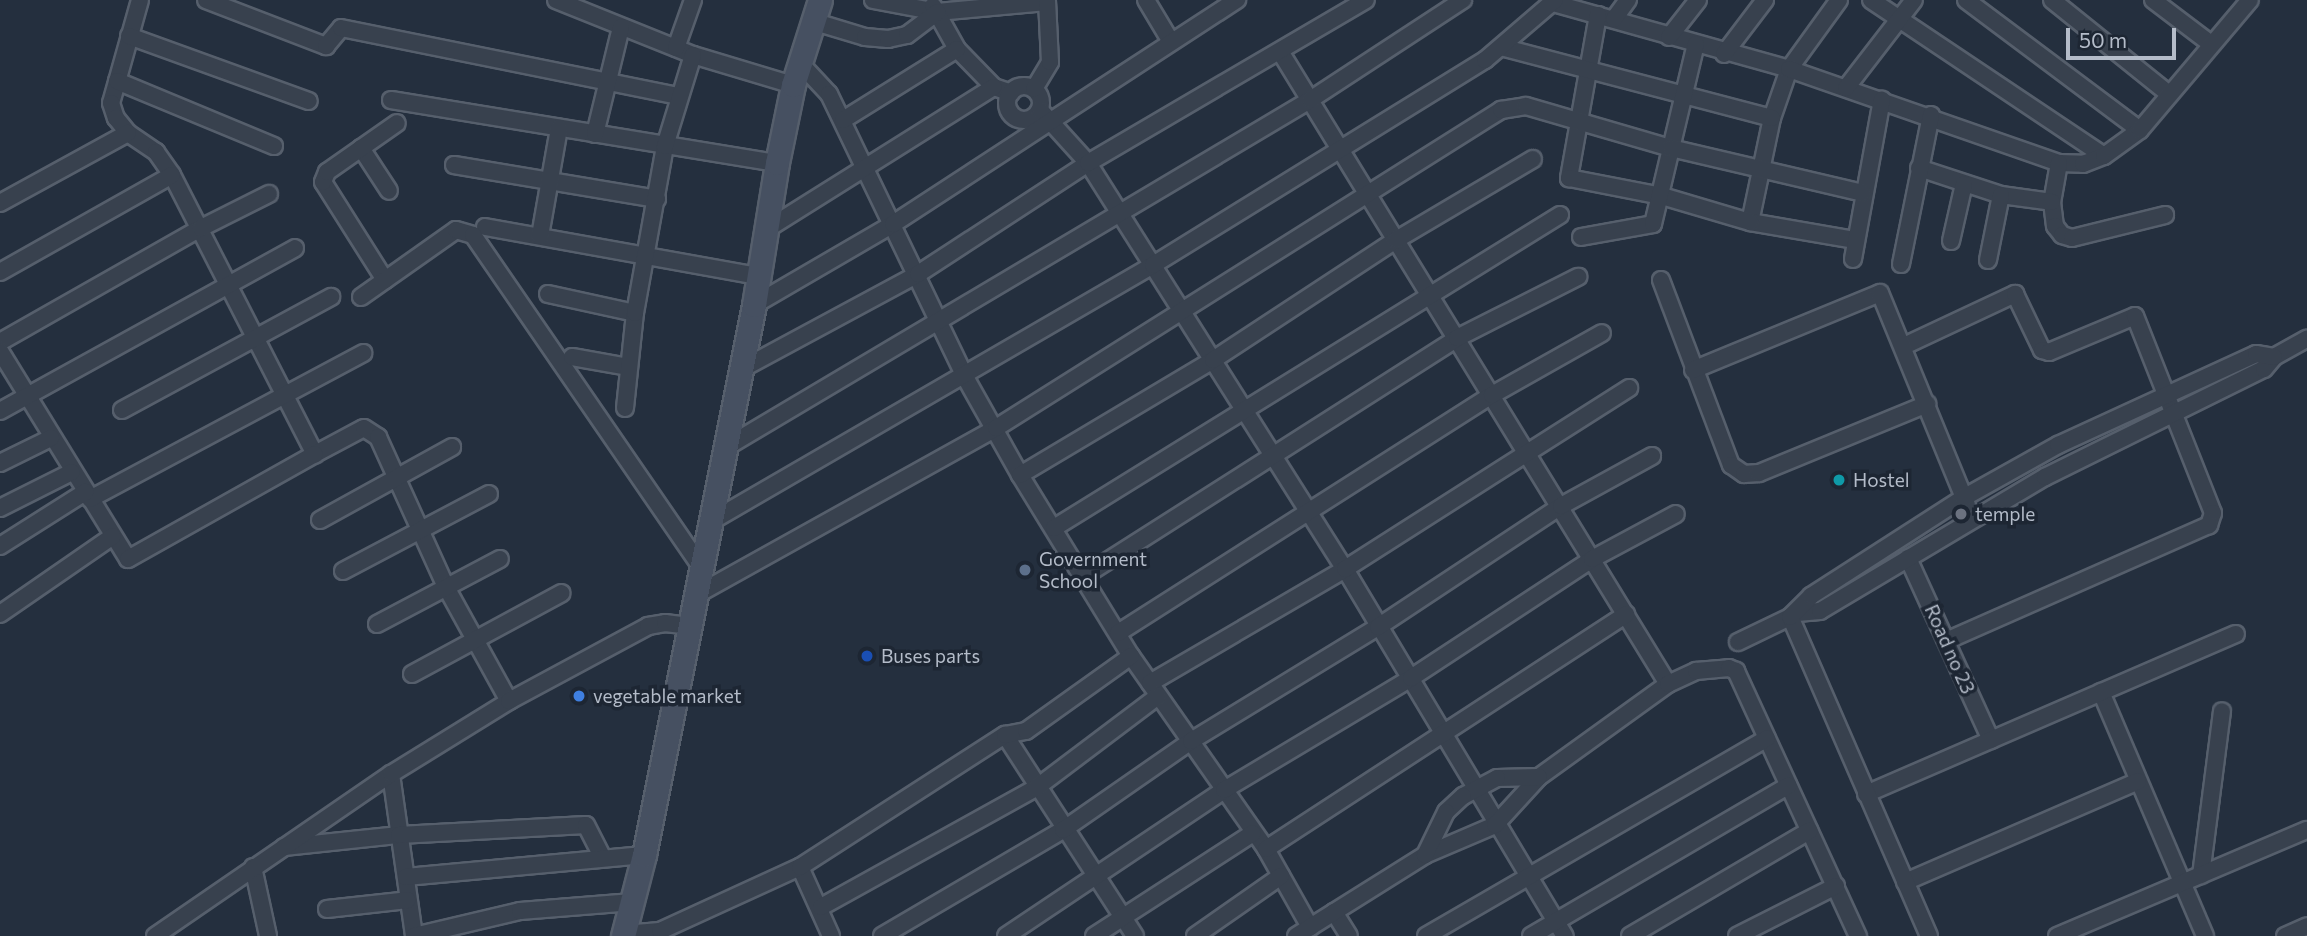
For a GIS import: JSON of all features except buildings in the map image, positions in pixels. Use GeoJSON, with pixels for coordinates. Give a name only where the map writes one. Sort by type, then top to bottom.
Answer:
{"type":"FeatureCollection","features":[{"type":"Feature","properties":{"kind":"street"},"geometry":{"type":"LineString","coordinates":[[140,0],[111,103],[128,134],[156,152],[173,175],[230,283],[283,396],[315,454]]}},
{"type":"Feature","properties":{"kind":"street"},"geometry":{"type":"LineString","coordinates":[[206,0],[326,46],[341,28],[607,84],[678,96]]}},
{"type":"Feature","properties":{"kind":"street"},"geometry":{"type":"LineString","coordinates":[[556,0],[693,55],[819,79],[869,168],[965,377],[1020,475],[1131,656],[1252,833],[1266,849],[1311,927]]}},
{"type":"Feature","properties":{"kind":"street"},"geometry":{"type":"LineString","coordinates":[[597,16],[603,0]]}},
{"type":"Feature","properties":{"kind":"street"},"geometry":{"type":"LineString","coordinates":[[676,48],[693,0]]}},
{"type":"Feature","properties":{"kind":"street"},"geometry":{"type":"LineString","coordinates":[[873,0],[933,6],[1047,1],[1050,62],[1034,89]]}},
{"type":"Feature","properties":{"kind":"street"},"geometry":{"type":"LineString","coordinates":[[1146,0],[1170,40]]}},
{"type":"Feature","properties":{"kind":"street"},"geometry":{"type":"LineString","coordinates":[[754,305],[893,224],[1046,115],[1170,40],[1218,5],[1237,0]]}},
{"type":"Feature","properties":{"kind":"street"},"geometry":{"type":"LineString","coordinates":[[738,371],[918,274],[1088,163],[1281,53],[1366,0]]}},
{"type":"Feature","properties":{"kind":"street"},"geometry":{"type":"LineString","coordinates":[[723,449],[941,323],[1310,100],[1463,0]]}},
{"type":"Feature","properties":{"kind":"street"},"geometry":{"type":"LineString","coordinates":[[1628,0],[1606,17],[1588,66],[1569,178],[1662,196],[1750,222],[1855,240]]}},
{"type":"Feature","properties":{"kind":"street"},"geometry":{"type":"LineString","coordinates":[[1669,37],[1698,0]]}},
{"type":"Feature","properties":{"kind":"street"},"geometry":{"type":"LineString","coordinates":[[1724,54],[1765,0]]}},
{"type":"Feature","properties":{"kind":"street"},"geometry":{"type":"LineString","coordinates":[[1750,222],[1772,118],[1789,69],[1839,0]]}},
{"type":"Feature","properties":{"kind":"street"},"geometry":{"type":"LineString","coordinates":[[1871,0],[2104,156]]}},
{"type":"Feature","properties":{"kind":"street"},"geometry":{"type":"LineString","coordinates":[[1846,88],[1914,0]]}},
{"type":"Feature","properties":{"kind":"street"},"geometry":{"type":"LineString","coordinates":[[1966,0],[2140,130]]}},
{"type":"Feature","properties":{"kind":"street"},"geometry":{"type":"LineString","coordinates":[[2052,0],[2169,94]]}},
{"type":"Feature","properties":{"kind":"street"},"geometry":{"type":"LineString","coordinates":[[2153,0],[2211,44]]}},
{"type":"Feature","properties":{"kind":"street"},"geometry":{"type":"LineString","coordinates":[[710,522],[965,377],[1153,265],[1500,47],[1554,1],[1724,54],[1789,69],[1931,115],[2059,163],[2082,164],[2104,156],[2140,130],[2249,0]]}},
{"type":"Feature","properties":{"kind":"street"},"geometry":{"type":"LineString","coordinates":[[933,6],[907,35],[888,39],[865,37],[816,10],[797,74],[777,163],[756,276],[754,305],[738,371],[644,855],[623,935],[660,931],[800,867],[1004,735],[1026,731],[1131,656]]}},
{"type":"Feature","properties":{"kind":"street"},"geometry":{"type":"LineString","coordinates":[[933,6],[957,49],[994,87],[1011,93],[1024,86],[1034,89],[1041,98],[1046,115],[1088,163],[1345,569],[1495,825],[1565,936]]}},
{"type":"Feature","properties":{"kind":"street"},"geometry":{"type":"LineString","coordinates":[[595,134],[621,27]]}},
{"type":"Feature","properties":{"kind":"street"},"geometry":{"type":"LineString","coordinates":[[128,36],[309,101]]}},
{"type":"Feature","properties":{"kind":"street"},"geometry":{"type":"LineString","coordinates":[[1581,237],[1653,224],[1662,196],[1682,94],[1696,44]]}},
{"type":"Feature","properties":{"kind":"street"},"geometry":{"type":"LineString","coordinates":[[1500,47],[1588,66],[1772,118]]}},
{"type":"Feature","properties":{"kind":"street"},"geometry":{"type":"LineString","coordinates":[[843,120],[957,49]]}},
{"type":"Feature","properties":{"kind":"street"},"geometry":{"type":"LineString","coordinates":[[1281,53],[1668,684]]}},
{"type":"Feature","properties":{"kind":"street"},"geometry":{"type":"LineString","coordinates":[[625,408],[635,313],[665,146],[678,96],[693,55]]}},
{"type":"Feature","properties":{"kind":"street"},"geometry":{"type":"LineString","coordinates":[[117,81],[274,146]]}},
{"type":"Feature","properties":{"kind":"street"},"geometry":{"type":"LineString","coordinates":[[764,231],[869,168],[994,87]]}},
{"type":"Feature","properties":{"kind":"street"},"geometry":{"type":"LineString","coordinates":[[1011,93],[1008,108],[1015,117],[1026,120],[1046,115]]}},
{"type":"Feature","properties":{"kind":"street"},"geometry":{"type":"LineString","coordinates":[[391,100],[777,163]]}},
{"type":"Feature","properties":{"kind":"street"},"geometry":{"type":"LineString","coordinates":[[1853,259],[1863,192],[1882,100]]}},
{"type":"Feature","properties":{"kind":"street"},"geometry":{"type":"LineString","coordinates":[[696,595],[996,428],[1182,314],[1501,110],[1526,106],[1671,148],[1863,192]]}},
{"type":"Feature","properties":{"kind":"street"},"geometry":{"type":"LineString","coordinates":[[1901,264],[1931,115]]}},
{"type":"Feature","properties":{"kind":"street"},"geometry":{"type":"LineString","coordinates":[[385,280],[323,181],[327,172],[397,123]]}},
{"type":"Feature","properties":{"kind":"street"},"geometry":{"type":"LineString","coordinates":[[540,236],[559,128]]}},
{"type":"Feature","properties":{"kind":"street"},"geometry":{"type":"LineString","coordinates":[[0,203],[128,134]]}},
{"type":"Feature","properties":{"kind":"street"},"geometry":{"type":"LineString","coordinates":[[361,148],[389,191]]}},
{"type":"Feature","properties":{"kind":"street"},"geometry":{"type":"LineString","coordinates":[[1020,475],[1213,360],[1396,240],[1533,159]]}},
{"type":"Feature","properties":{"kind":"street"},"geometry":{"type":"LineString","coordinates":[[2059,163],[2052,201],[2055,226],[2072,237],[2165,215]]}},
{"type":"Feature","properties":{"kind":"street"},"geometry":{"type":"LineString","coordinates":[[454,165],[657,199]]}},
{"type":"Feature","properties":{"kind":"street"},"geometry":{"type":"LineString","coordinates":[[1919,168],[2001,195],[2052,201]]}},
{"type":"Feature","properties":{"kind":"street"},"geometry":{"type":"LineString","coordinates":[[0,272],[173,175]]}},
{"type":"Feature","properties":{"kind":"street"},"geometry":{"type":"LineString","coordinates":[[1951,242],[1964,184]]}},
{"type":"Feature","properties":{"kind":"street"},"geometry":{"type":"LineString","coordinates":[[0,342],[201,228],[269,194]]}},
{"type":"Feature","properties":{"kind":"street"},"geometry":{"type":"LineString","coordinates":[[1988,260],[2001,195]]}},
{"type":"Feature","properties":{"kind":"street"},"geometry":{"type":"LineString","coordinates":[[1054,528],[1560,215]]}},
{"type":"Feature","properties":{"kind":"street"},"geometry":{"type":"LineString","coordinates":[[485,227],[756,276]]}},
{"type":"Feature","properties":{"kind":"street"},"geometry":{"type":"LineString","coordinates":[[361,298],[456,230],[465,229],[473,235],[701,567]]}},
{"type":"Feature","properties":{"kind":"street"},"geometry":{"type":"LineString","coordinates":[[0,411],[295,247]]}},
{"type":"Feature","properties":{"kind":"street"},"geometry":{"type":"LineString","coordinates":[[1084,576],[1275,457],[1457,338],[1578,277]]}},
{"type":"Feature","properties":{"kind":"street"},"geometry":{"type":"LineString","coordinates":[[1661,280],[1731,465],[1744,474],[1759,473],[1927,404]]}},
{"type":"Feature","properties":{"kind":"street"},"geometry":{"type":"LineString","coordinates":[[1693,370],[1880,293],[1904,346],[1963,498],[1974,518]]}},
{"type":"Feature","properties":{"kind":"street"},"geometry":{"type":"LineString","coordinates":[[548,294],[635,313]]}},
{"type":"Feature","properties":{"kind":"street"},"geometry":{"type":"LineString","coordinates":[[1904,346],[2015,294],[2042,350],[2049,352],[2135,316],[2210,503],[2213,519],[2209,525],[1946,641]]}},
{"type":"Feature","properties":{"kind":"street"},"geometry":{"type":"LineString","coordinates":[[122,410],[256,340],[331,297]]}},
{"type":"Feature","properties":{"kind":"street"},"geometry":{"type":"LineString","coordinates":[[1118,633],[1492,395],[1602,333]]}},
{"type":"Feature","properties":{"kind":"street"},"geometry":{"type":"LineString","coordinates":[[1738,642],[1793,615],[1820,611],[2045,477],[2264,369],[2274,357],[2307,339]]}},
{"type":"Feature","properties":{"kind":"street"},"geometry":{"type":"LineString","coordinates":[[0,351],[25,398],[128,558],[364,428],[378,437],[446,587],[509,701]]}},
{"type":"Feature","properties":{"kind":"street"},"geometry":{"type":"LineString","coordinates":[[0,546],[88,496],[364,353]]}},
{"type":"Feature","properties":{"kind":"street"},"geometry":{"type":"LineString","coordinates":[[1793,615],[1811,596],[1963,498],[2166,394],[2256,354],[2274,357]]}},
{"type":"Feature","properties":{"kind":"street"},"geometry":{"type":"LineString","coordinates":[[572,357],[629,367]]}},
{"type":"Feature","properties":{"kind":"street"},"geometry":{"type":"LineString","coordinates":[[821,907],[1036,788],[1154,690],[1526,450],[1629,388]]}},
{"type":"Feature","properties":{"kind":"street"},"geometry":{"type":"LineString","coordinates":[[0,463],[51,438]]}},
{"type":"Feature","properties":{"kind":"street"},"geometry":{"type":"LineString","coordinates":[[320,520],[452,447]]}},
{"type":"Feature","properties":{"kind":"street"},"geometry":{"type":"LineString","coordinates":[[882,936],[1063,831],[1191,741],[1378,627],[1561,506],[1652,456]]}},
{"type":"Feature","properties":{"kind":"street"},"geometry":{"type":"LineString","coordinates":[[0,508],[72,472]]}},
{"type":"Feature","properties":{"kind":"street"},"geometry":{"type":"LineString","coordinates":[[343,571],[489,494]]}},
{"type":"Feature","properties":{"kind":"street"},"geometry":{"type":"LineString","coordinates":[[1006,936],[1224,790],[1410,678],[1592,559],[1676,514]]}},
{"type":"Feature","properties":{"kind":"street"},"geometry":{"type":"LineString","coordinates":[[0,614],[113,536]]}},
{"type":"Feature","properties":{"kind":"street","name":"Road no 23"},"geometry":{"type":"LineString","coordinates":[[1908,558],[1991,740]]}},
{"type":"Feature","properties":{"kind":"street"},"geometry":{"type":"LineString","coordinates":[[377,624],[500,559]]}},
{"type":"Feature","properties":{"kind":"street"},"geometry":{"type":"LineString","coordinates":[[412,674],[562,593]]}},
{"type":"Feature","properties":{"kind":"street"},"geometry":{"type":"LineString","coordinates":[[1266,849],[1626,614]]}},
{"type":"Feature","properties":{"kind":"street"},"geometry":{"type":"LineString","coordinates":[[1793,615],[1866,794],[1929,936]]}},
{"type":"Feature","properties":{"kind":"street"},"geometry":{"type":"LineString","coordinates":[[155,936],[391,774],[509,701],[648,626],[665,623],[689,626]]}},
{"type":"Feature","properties":{"kind":"street"},"geometry":{"type":"LineString","coordinates":[[1866,794],[2236,634]]}},
{"type":"Feature","properties":{"kind":"street"},"geometry":{"type":"LineString","coordinates":[[1296,936],[1425,855],[1495,825],[1538,777],[1668,684],[1696,670],[1729,668],[1736,671],[1836,886],[1852,934]]}},
{"type":"Feature","properties":{"kind":"street"},"geometry":{"type":"LineString","coordinates":[[2101,692],[2206,936]]}},
{"type":"Feature","properties":{"kind":"street"},"geometry":{"type":"LineString","coordinates":[[2202,875],[2222,710]]}},
{"type":"Feature","properties":{"kind":"street"},"geometry":{"type":"LineString","coordinates":[[1004,735],[1093,878],[1135,936]]}},
{"type":"Feature","properties":{"kind":"street"},"geometry":{"type":"LineString","coordinates":[[1426,936],[1527,874],[1767,738]]}},
{"type":"Feature","properties":{"kind":"street"},"geometry":{"type":"LineString","coordinates":[[391,774],[414,936],[520,911],[633,902]]}},
{"type":"Feature","properties":{"kind":"street"},"geometry":{"type":"LineString","coordinates":[[1425,855],[1446,812],[1475,788],[1497,778],[1538,777]]}},
{"type":"Feature","properties":{"kind":"street"},"geometry":{"type":"LineString","coordinates":[[1905,882],[2138,781]]}},
{"type":"Feature","properties":{"kind":"street"},"geometry":{"type":"LineString","coordinates":[[1531,936],[1788,786]]}},
{"type":"Feature","properties":{"kind":"street"},"geometry":{"type":"LineString","coordinates":[[282,848],[399,835],[586,825],[602,856]]}},
{"type":"Feature","properties":{"kind":"street"},"geometry":{"type":"LineString","coordinates":[[2057,936],[2307,830]]}},
{"type":"Feature","properties":{"kind":"street"},"geometry":{"type":"LineString","coordinates":[[1630,936],[1649,931],[1809,831]]}},
{"type":"Feature","properties":{"kind":"street"},"geometry":{"type":"LineString","coordinates":[[1094,936],[1252,833]]}},
{"type":"Feature","properties":{"kind":"street"},"geometry":{"type":"LineString","coordinates":[[406,877],[602,856],[644,855]]}},
{"type":"Feature","properties":{"kind":"street"},"geometry":{"type":"LineString","coordinates":[[253,867],[268,936]]}},
{"type":"Feature","properties":{"kind":"street"},"geometry":{"type":"LineString","coordinates":[[800,867],[821,907],[831,936]]}},
{"type":"Feature","properties":{"kind":"street"},"geometry":{"type":"LineString","coordinates":[[1195,936],[1281,876]]}},
{"type":"Feature","properties":{"kind":"street"},"geometry":{"type":"LineString","coordinates":[[1737,936],[1836,886]]}},
{"type":"Feature","properties":{"kind":"street"},"geometry":{"type":"LineString","coordinates":[[327,909],[408,900]]}},
{"type":"Feature","properties":{"kind":"street"},"geometry":{"type":"LineString","coordinates":[[1334,912],[1349,936]]}},
{"type":"Feature","properties":{"kind":"street"},"geometry":{"type":"LineString","coordinates":[[2285,936],[2307,926]]}},
{"type":"Feature","properties":{"kind":"place","name":"Hostel"},"geometry":{"type":"Point","coordinates":[1839,480]}},
{"type":"Feature","properties":{"kind":"place","name":"temple"},"geometry":{"type":"Point","coordinates":[1961,514]}},
{"type":"Feature","properties":{"kind":"place","name":"Government School"},"geometry":{"type":"Point","coordinates":[1025,570]}},
{"type":"Feature","properties":{"kind":"place","name":"Buses parts"},"geometry":{"type":"Point","coordinates":[867,656]}},
{"type":"Feature","properties":{"kind":"place","name":"vegetable market"},"geometry":{"type":"Point","coordinates":[579,696]}}]}
